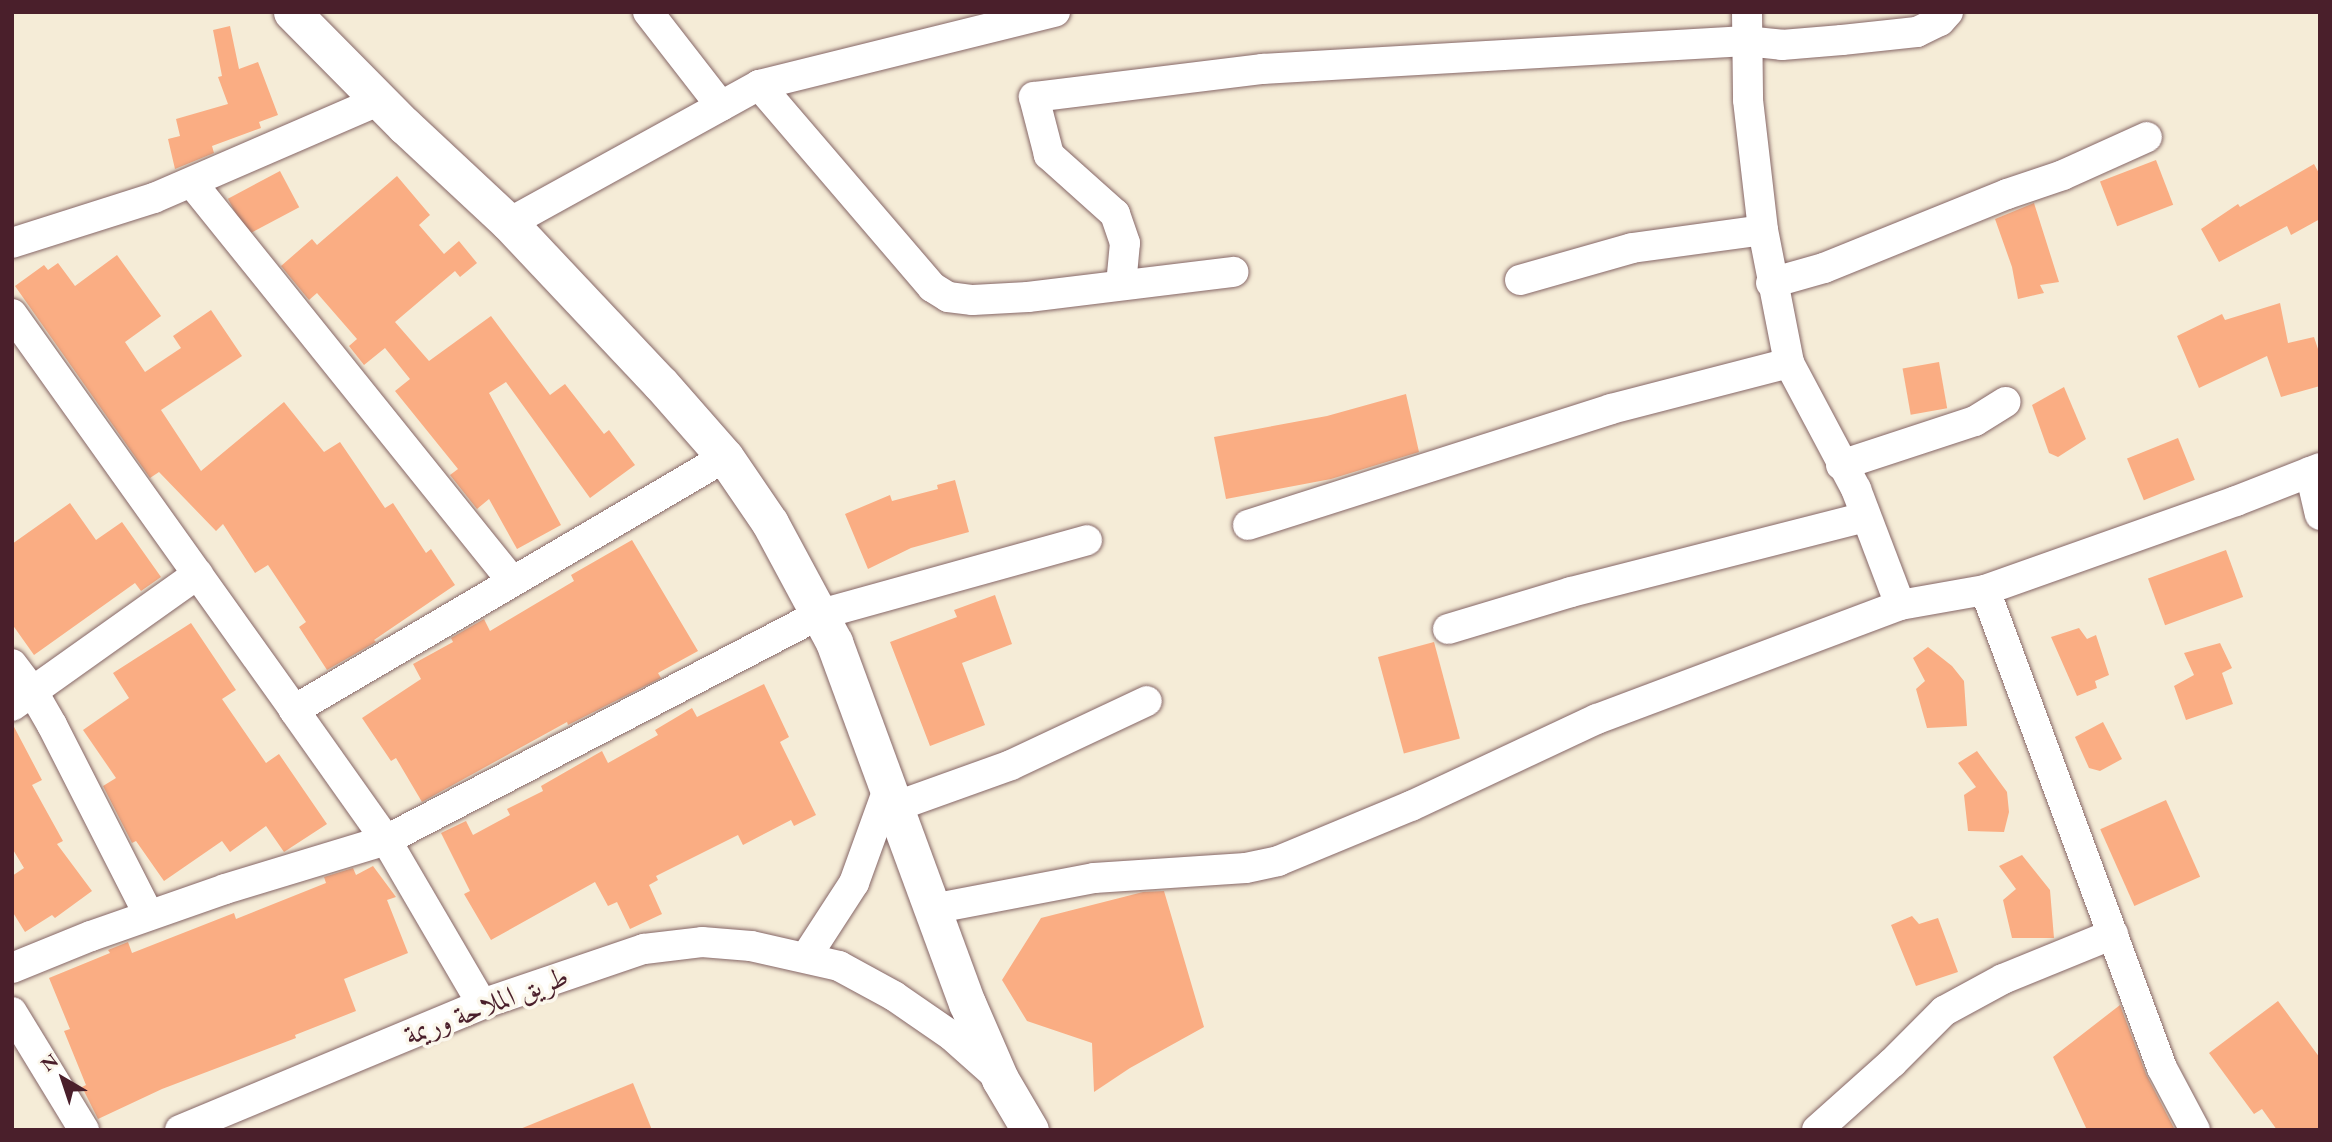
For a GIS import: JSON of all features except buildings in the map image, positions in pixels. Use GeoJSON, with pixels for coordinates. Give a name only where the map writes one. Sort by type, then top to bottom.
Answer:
{"type":"FeatureCollection","features":[{"type":"Feature","properties":{"kind":"main road"},"geometry":{"type":"LineString","coordinates":[[304,15],[380,100],[509,223],[660,383],[725,457],[770,523],[821,614],[932,909],[1000,1079],[1030,1130]]}},
{"type":"Feature","properties":{"kind":"street"},"geometry":{"type":"LineString","coordinates":[[648,12],[721,106]]}},
{"type":"Feature","properties":{"kind":"street"},"geometry":{"type":"LineString","coordinates":[[509,223],[759,85],[968,23],[1055,12]]}},
{"type":"Feature","properties":{"kind":"street"},"geometry":{"type":"LineString","coordinates":[[1121,285],[1125,243],[1115,214],[1049,155],[1034,97],[1262,69],[1747,27],[1782,45],[1917,32],[1940,21],[1948,12]]}},
{"type":"Feature","properties":{"kind":"street"},"geometry":{"type":"LineString","coordinates":[[1747,27],[1748,100],[1763,230],[1771,283],[1789,363],[1856,489],[1900,605]]}},
{"type":"Feature","properties":{"kind":"street"},"geometry":{"type":"LineString","coordinates":[[759,85],[932,286],[948,297],[973,300],[1028,297],[1233,272]]}},
{"type":"Feature","properties":{"kind":"street"},"geometry":{"type":"LineString","coordinates":[[12,243],[192,183],[380,100]]}},
{"type":"Feature","properties":{"kind":"street"},"geometry":{"type":"LineString","coordinates":[[1771,283],[1824,268],[2007,194],[2063,175],[2147,137]]}},
{"type":"Feature","properties":{"kind":"street"},"geometry":{"type":"LineString","coordinates":[[192,183],[512,581]]}},
{"type":"Feature","properties":{"kind":"street"},"geometry":{"type":"LineString","coordinates":[[1520,280],[1632,248],[1763,230]]}},
{"type":"Feature","properties":{"kind":"street"},"geometry":{"type":"LineString","coordinates":[[12,314],[386,840],[482,1004]]}},
{"type":"Feature","properties":{"kind":"street"},"geometry":{"type":"LineString","coordinates":[[1248,526],[1611,409],[1789,363]]}},
{"type":"Feature","properties":{"kind":"street"},"geometry":{"type":"LineString","coordinates":[[1841,465],[1966,424],[2006,402]]}},
{"type":"Feature","properties":{"kind":"street"},"geometry":{"type":"LineString","coordinates":[[294,710],[725,457]]}},
{"type":"Feature","properties":{"kind":"street"},"geometry":{"type":"LineString","coordinates":[[932,909],[1094,878],[1246,868],[1278,861],[1411,806],[1597,719],[1900,605],[1984,590],[2315,470],[2320,515]]}},
{"type":"Feature","properties":{"kind":"street"},"geometry":{"type":"LineString","coordinates":[[1448,629],[1571,592],[1866,517]]}},
{"type":"Feature","properties":{"kind":"street"},"geometry":{"type":"LineString","coordinates":[[12,968],[55,949],[149,915],[386,840],[821,614],[1087,540]]}},
{"type":"Feature","properties":{"kind":"street"},"geometry":{"type":"LineString","coordinates":[[23,699],[198,574]]}},
{"type":"Feature","properties":{"kind":"street"},"geometry":{"type":"LineString","coordinates":[[1984,590],[2162,1068],[2195,1130]]}},
{"type":"Feature","properties":{"kind":"street"},"geometry":{"type":"LineString","coordinates":[[12,664],[23,699],[149,915]]}},
{"type":"Feature","properties":{"kind":"street"},"geometry":{"type":"LineString","coordinates":[[806,957],[854,883],[891,800],[1011,765],[1147,701]]}},
{"type":"Feature","properties":{"kind":"street"},"geometry":{"type":"LineString","coordinates":[[1817,1130],[1892,1063],[1944,1011],[2003,979],[2113,934]]}},
{"type":"Feature","properties":{"kind":"street","name":"طريق الملاحة وريمة"},"geometry":{"type":"LineString","coordinates":[[180,1130],[482,1004],[644,949],[702,942],[751,946],[839,966],[894,996],[952,1036],[1000,1079]]}},
{"type":"Feature","properties":{"kind":"street"},"geometry":{"type":"LineString","coordinates":[[12,1012],[84,1130]]}}]}
